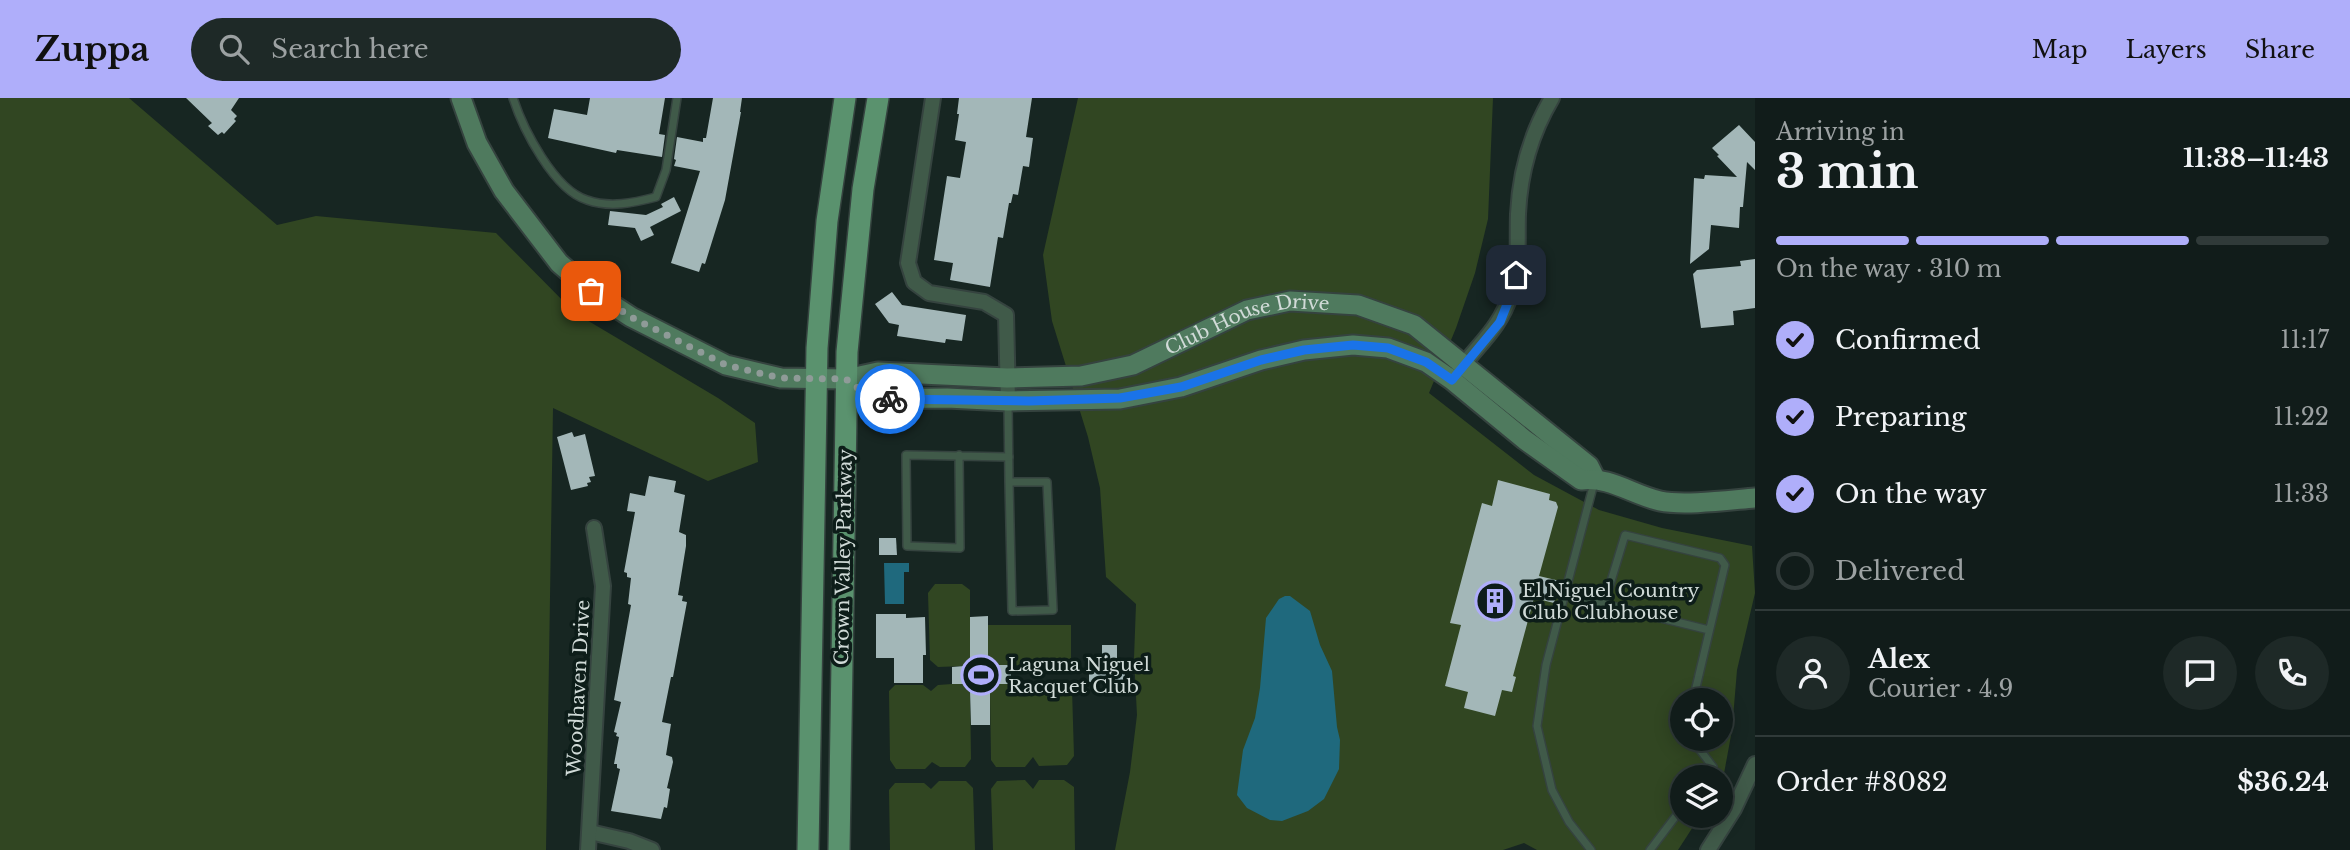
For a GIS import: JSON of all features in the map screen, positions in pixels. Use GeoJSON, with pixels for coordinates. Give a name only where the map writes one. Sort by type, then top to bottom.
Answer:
{"type":"FeatureCollection","features":[{"type":"Feature","properties":{"kind":"main road","name":"Crown Valley Parkway"},"geometry":{"type":"LineString","coordinates":[[808,850],[815,379],[822,263],[845,98]]}},
{"type":"Feature","properties":{"kind":"main road","name":"Crown Valley Parkway"},"geometry":{"type":"LineString","coordinates":[[839,850],[846,379],[855,251],[878,98]]}},
{"type":"Feature","properties":{"kind":"street","name":"Club House Drive"},"geometry":{"type":"LineString","coordinates":[[461,98],[477,143],[504,191],[559,263],[591,291],[631,317],[726,365],[780,378],[846,379],[878,372],[1007,378],[1081,376],[1133,365],[1247,310],[1290,301],[1358,305],[1414,325],[1458,372],[1589,466],[1595,478],[1662,502],[1716,502],[1755,498]]}},
{"type":"Feature","properties":{"kind":"street"},"geometry":{"type":"LineString","coordinates":[[933,98],[908,263],[914,282],[929,293],[984,302],[1006,315],[1008,401]]}},
{"type":"Feature","properties":{"kind":"street"},"geometry":{"type":"LineString","coordinates":[[1458,372],[1500,322],[1512,292],[1519,258],[1521,177],[1528,147],[1552,98]]}},
{"type":"Feature","properties":{"kind":"street","name":"Club House Drive"},"geometry":{"type":"LineString","coordinates":[[846,379],[872,399],[947,398],[1008,401],[1120,398],[1181,387],[1261,360],[1304,350],[1353,345],[1388,348],[1458,372]]}},
{"type":"Feature","properties":{"kind":"street","name":"Woodhaven Drive"},"geometry":{"type":"LineString","coordinates":[[588,850],[603,586],[594,528]]}},
{"type":"Feature","properties":{"kind":"street"},"geometry":{"type":"LineString","coordinates":[[1708,850],[1734,809],[1755,764]]}},
{"type":"Feature","properties":{"kind":"street"},"geometry":{"type":"LineString","coordinates":[[590,832],[629,841],[652,850]]}},
{"type":"Feature","properties":{"kind":"lane"},"geometry":{"type":"LineString","coordinates":[[513,98],[519,117],[536,149],[561,183],[585,200],[624,205],[656,198],[666,170],[677,98]]}},
{"type":"Feature","properties":{"kind":"lane"},"geometry":{"type":"LineString","coordinates":[[1008,401],[1009,482],[1012,611],[1052,610],[1047,482],[1009,482]]}},
{"type":"Feature","properties":{"kind":"lane"},"geometry":{"type":"LineString","coordinates":[[959,455],[960,548],[907,546],[906,455],[959,455],[1009,457]]}},
{"type":"Feature","properties":{"kind":"lane"},"geometry":{"type":"LineString","coordinates":[[1591,850],[1569,822],[1552,790],[1537,726],[1546,665],[1595,478]]}},
{"type":"Feature","properties":{"kind":"lane"},"geometry":{"type":"LineString","coordinates":[[1604,604],[1625,535],[1720,558],[1725,565],[1696,688]]}},
{"type":"Feature","properties":{"kind":"lane"},"geometry":{"type":"LineString","coordinates":[[1564,594],[1709,630]]}},
{"type":"Feature","properties":{"kind":"lane"},"geometry":{"type":"LineString","coordinates":[[1701,751],[1711,765]]}},
{"type":"Feature","properties":{"kind":"lane"},"geometry":{"type":"LineString","coordinates":[[1650,850],[1670,824]]}},
{"type":"Feature","properties":{"kind":"green space"},"geometry":{"type":"Polygon","coordinates":[[[0,98],[129,98],[277,225],[316,216],[496,233],[575,313],[755,423],[758,462],[708,481],[553,408],[546,850],[0,850],[0,98]]]}},
{"type":"Feature","properties":{"kind":"green space"},"geometry":{"type":"Polygon","coordinates":[[[1078,98],[1493,98],[1488,219],[1475,273],[1429,393],[1534,475],[1599,510],[1662,528],[1752,546],[1755,593],[1737,670],[1733,718],[1733,688],[1670,688],[1670,751],[1728,751],[1726,765],[1670,765],[1670,828],[1692,828],[1678,850],[1537,850],[1524,843],[1503,850],[1115,850],[1130,772],[1137,715],[1134,658],[1136,604],[1106,577],[1100,488],[1088,437],[1052,321],[1043,255],[1078,98]]]}},
{"type":"Feature","properties":{"kind":"green space"},"geometry":{"type":"Polygon","coordinates":[[[935,584],[962,584],[970,590],[970,659],[964,666],[938,667],[930,660],[928,593],[935,584]]]}},
{"type":"Feature","properties":{"kind":"green space"},"geometry":{"type":"Polygon","coordinates":[[[988,625],[1071,625],[1071,658],[1064,666],[995,665],[988,660],[988,625]]]}},
{"type":"Feature","properties":{"kind":"green space"},"geometry":{"type":"Polygon","coordinates":[[[1064,682],[1072,689],[1074,756],[1067,765],[1039,766],[1033,757],[1025,767],[996,767],[991,760],[990,691],[996,684],[1024,684],[1031,690],[1038,683],[1064,682]]]}},
{"type":"Feature","properties":{"kind":"green space"},"geometry":{"type":"Polygon","coordinates":[[[963,684],[970,691],[971,759],[965,767],[940,767],[932,762],[925,769],[896,769],[890,760],[889,691],[895,685],[923,685],[931,691],[938,685],[963,684]]]}},
{"type":"Feature","properties":{"kind":"green space"},"geometry":{"type":"Polygon","coordinates":[[[1025,780],[1033,789],[1039,780],[1064,780],[1074,787],[1075,850],[993,850],[991,789],[997,781],[1025,780]]]}},
{"type":"Feature","properties":{"kind":"green space"},"geometry":{"type":"Polygon","coordinates":[[[939,781],[966,781],[973,788],[975,850],[890,850],[889,790],[895,783],[924,783],[931,789],[939,781]]]}},
{"type":"Feature","properties":{"kind":"water"},"geometry":{"type":"Polygon","coordinates":[[[884,563],[909,563],[909,572],[904,572],[904,604],[885,604],[884,563]]]}},
{"type":"Feature","properties":{"kind":"water"},"geometry":{"type":"Polygon","coordinates":[[[1290,596],[1310,611],[1320,645],[1332,671],[1340,740],[1339,769],[1324,799],[1308,811],[1282,821],[1270,820],[1247,808],[1237,795],[1243,750],[1255,718],[1260,688],[1266,618],[1279,599],[1290,596]]]}},
{"type":"Feature","properties":{"kind":"building"},"geometry":{"type":"Polygon","coordinates":[[[186,98],[239,98],[231,110],[237,116],[234,119],[236,121],[224,134],[222,132],[218,135],[208,126],[212,123],[186,98]]]}},
{"type":"Feature","properties":{"kind":"building"},"geometry":{"type":"Polygon","coordinates":[[[590,98],[665,98],[659,134],[665,135],[662,157],[617,150],[616,153],[548,138],[554,109],[587,115],[590,98]]]}},
{"type":"Feature","properties":{"kind":"building"},"geometry":{"type":"Polygon","coordinates":[[[713,98],[742,98],[741,112],[725,200],[705,264],[702,263],[699,272],[671,263],[700,171],[674,166],[674,159],[677,137],[703,142],[703,138],[706,138],[713,98]]]}},
{"type":"Feature","properties":{"kind":"building"},"geometry":{"type":"Polygon","coordinates":[[[959,98],[1032,98],[1026,137],[1033,138],[1029,167],[1023,166],[1018,195],[1013,194],[1009,203],[1003,238],[998,237],[990,287],[950,280],[953,263],[934,260],[947,176],[960,178],[966,142],[955,140],[959,98]]]}},
{"type":"Feature","properties":{"kind":"building"},"geometry":{"type":"Polygon","coordinates":[[[1739,125],[1755,142],[1755,170],[1747,162],[1739,228],[1711,225],[1709,249],[1690,264],[1694,178],[1704,179],[1705,175],[1737,177],[1712,148],[1739,125]]]}},
{"type":"Feature","properties":{"kind":"building"},"geometry":{"type":"Polygon","coordinates":[[[674,197],[681,211],[650,227],[654,235],[641,241],[635,228],[608,225],[610,211],[646,215],[663,207],[661,204],[674,197]]]}},
{"type":"Feature","properties":{"kind":"building"},"geometry":{"type":"Polygon","coordinates":[[[1755,259],[1755,308],[1733,311],[1734,325],[1701,328],[1693,274],[1697,270],[1741,266],[1740,261],[1755,259]]]}},
{"type":"Feature","properties":{"kind":"building"},"geometry":{"type":"Polygon","coordinates":[[[892,292],[902,305],[966,315],[962,341],[946,339],[945,343],[897,336],[899,325],[889,323],[875,304],[892,292]]]}},
{"type":"Feature","properties":{"kind":"building"},"geometry":{"type":"Polygon","coordinates":[[[572,432],[574,437],[585,434],[595,476],[589,477],[591,482],[587,483],[588,486],[571,490],[557,437],[572,432]]]}},
{"type":"Feature","properties":{"kind":"building"},"geometry":{"type":"Polygon","coordinates":[[[649,476],[676,481],[674,492],[685,495],[679,532],[686,535],[686,546],[678,595],[683,596],[682,601],[687,602],[662,722],[671,724],[666,755],[672,757],[673,762],[667,788],[670,789],[667,808],[664,807],[661,819],[611,811],[620,769],[614,764],[619,737],[614,732],[621,702],[614,700],[631,605],[628,604],[631,578],[624,572],[635,512],[627,511],[630,493],[645,496],[649,476]]]}},
{"type":"Feature","properties":{"kind":"building","name":"El Niguel Country Club Clubhouse"},"geometry":{"type":"Polygon","coordinates":[[[1498,480],[1550,494],[1549,500],[1556,502],[1558,507],[1539,576],[1560,581],[1554,603],[1534,598],[1513,676],[1516,677],[1512,692],[1502,690],[1495,716],[1464,708],[1468,692],[1445,686],[1461,625],[1450,623],[1482,503],[1492,506],[1498,480]]]}},
{"type":"Feature","properties":{"kind":"building"},"geometry":{"type":"Polygon","coordinates":[[[879,538],[896,538],[897,555],[879,555],[879,538]]]}},
{"type":"Feature","properties":{"kind":"building"},"geometry":{"type":"Polygon","coordinates":[[[876,614],[906,614],[906,618],[925,617],[926,655],[923,655],[923,683],[894,683],[894,658],[876,658],[876,614]]]}},
{"type":"Feature","properties":{"kind":"building","name":"Laguna Niguel Racquet Club"},"geometry":{"type":"Polygon","coordinates":[[[988,616],[988,665],[1011,665],[1011,684],[990,684],[990,725],[971,725],[970,691],[963,684],[952,684],[952,667],[964,666],[970,659],[970,617],[988,616]]]}},
{"type":"Feature","properties":{"kind":"building"},"geometry":{"type":"Polygon","coordinates":[[[1102,645],[1117,645],[1117,662],[1125,662],[1125,681],[1089,682],[1089,660],[1102,660],[1102,645]]]}},
{"type":"Feature","properties":{"kind":"way so far"},"geometry":{"type":"LineString","coordinates":[[591,291],[631,317],[726,365],[780,378],[846,379],[872,399],[890,399]]}},
{"type":"Feature","properties":{"kind":"place","name":"El Niguel Country Club Clubhouse"},"geometry":{"type":"Point","coordinates":[1495,601]}},
{"type":"Feature","properties":{"kind":"place","name":"Laguna Niguel Racquet Club"},"geometry":{"type":"Point","coordinates":[981,675]}},
{"type":"Feature","properties":{"kind":"route"},"geometry":{"type":"LineString","coordinates":[[890,399],[1070,401],[1120,398],[1181,387],[1261,360],[1304,350],[1353,345],[1388,348],[1426,362],[1452,380],[1500,322],[1516,275]]}}]}
